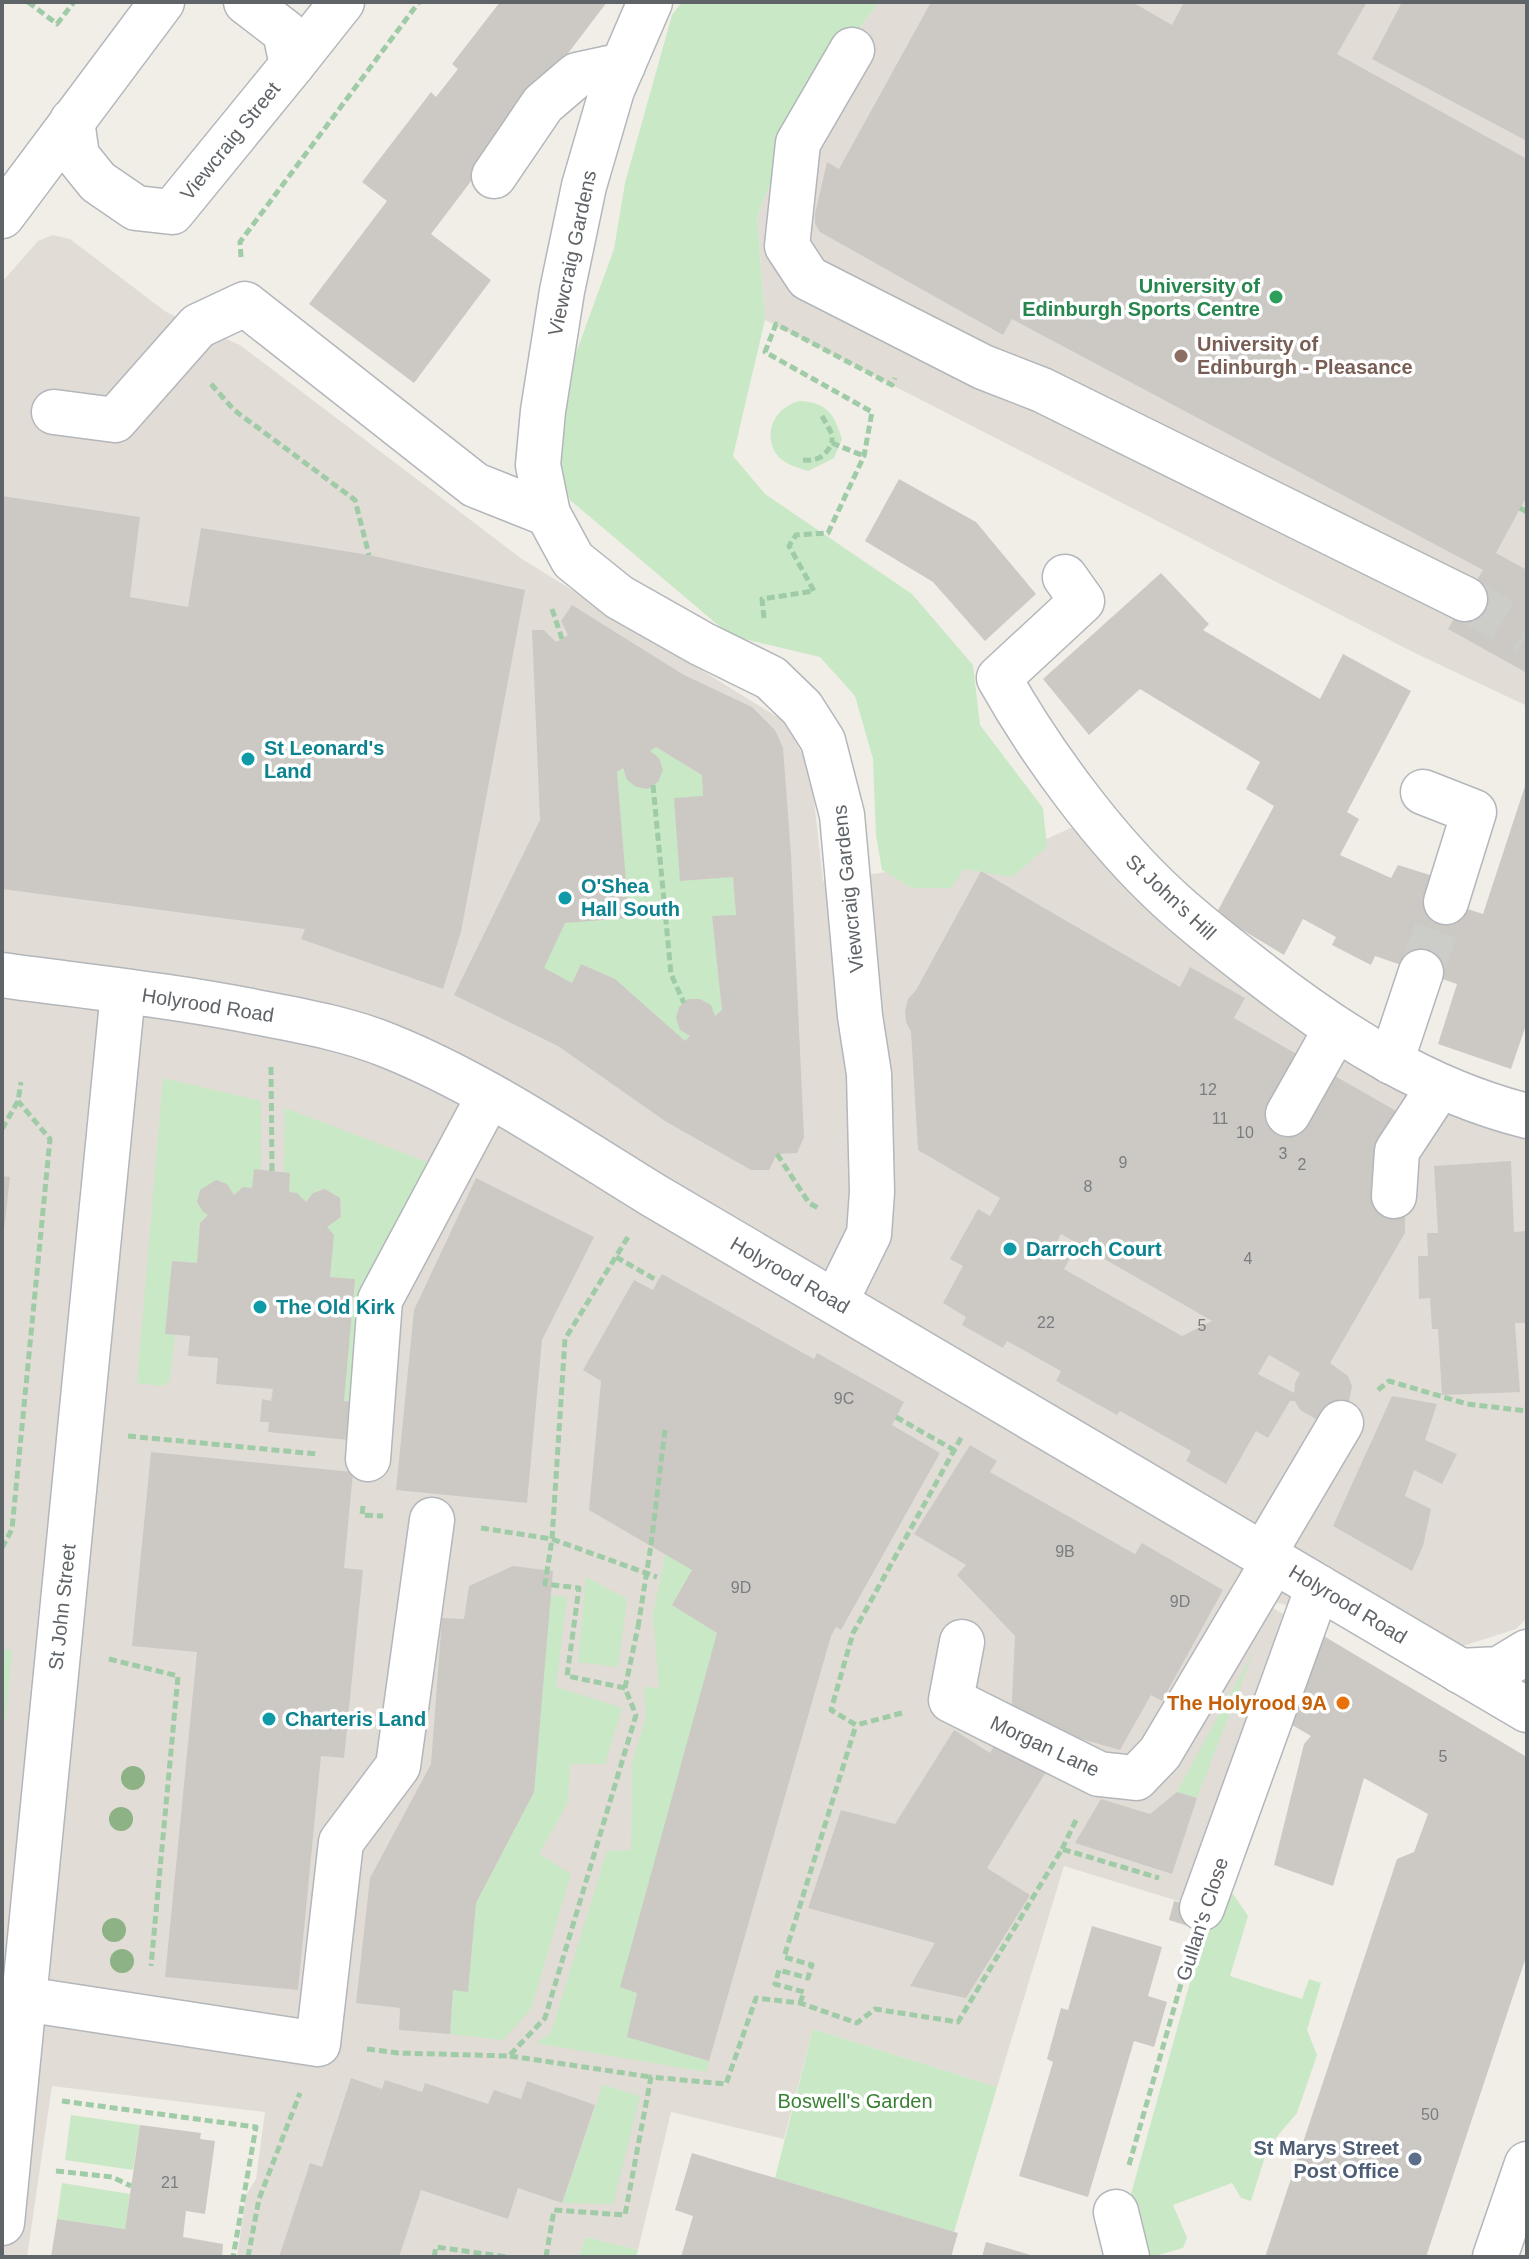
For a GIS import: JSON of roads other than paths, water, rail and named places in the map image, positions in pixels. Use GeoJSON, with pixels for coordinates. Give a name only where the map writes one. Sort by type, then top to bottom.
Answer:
{"type":"FeatureCollection","features":[{"type":"Feature","properties":{"kind":"street"},"geometry":{"type":"LineString","coordinates":[[2,216],[162,2]]}},
{"type":"Feature","properties":{"kind":"street","name":"Viewcraig Street"},"geometry":{"type":"LineString","coordinates":[[246,2],[285,32],[292,65]]}},
{"type":"Feature","properties":{"kind":"street","name":"Viewcraig Street"},"geometry":{"type":"LineString","coordinates":[[72,121],[77,156],[98,182],[136,208],[172,212],[342,2]]}},
{"type":"Feature","properties":{"kind":"street","name":"Viewcraig Gardens"},"geometry":{"type":"LineString","coordinates":[[650,2],[612,90],[584,186],[562,291],[543,411],[538,465],[548,514],[573,560],[619,597],[702,644],[771,678],[802,708],[823,741],[842,815],[860,1016],[869,1074],[872,1192],[869,1234],[836,1301]]}},
{"type":"Feature","properties":{"kind":"street"},"geometry":{"type":"LineString","coordinates":[[852,50],[798,143],[787,246],[808,278],[919,336],[983,367],[1042,390],[1465,599]]}},
{"type":"Feature","properties":{"kind":"street"},"geometry":{"type":"LineString","coordinates":[[494,176],[543,104],[577,75],[623,65]]}},
{"type":"Feature","properties":{"kind":"street"},"geometry":{"type":"LineString","coordinates":[[54,412],[115,420],[198,326],[245,304],[475,485],[548,514]]}},
{"type":"Feature","properties":{"kind":"street","name":"St John's Hill"},"geometry":{"type":"LineString","coordinates":[[1065,577],[1082,601],[999,678],[1022,718],[1120,848],[1206,932],[1336,1029],[1439,1087],[1527,1116]]}},
{"type":"Feature","properties":{"kind":"street"},"geometry":{"type":"LineString","coordinates":[[1423,792],[1474,812],[1446,902]]}},
{"type":"Feature","properties":{"kind":"street"},"geometry":{"type":"LineString","coordinates":[[1391,1062],[1421,972]]}},
{"type":"Feature","properties":{"kind":"street","name":"Holyrood Road"},"geometry":{"type":"LineString","coordinates":[[2,975],[269,1014],[350,1033],[389,1046],[489,1096],[1527,1710]]}},
{"type":"Feature","properties":{"kind":"street","name":"St John Street"},"geometry":{"type":"LineString","coordinates":[[2,2223],[24,1999],[18,1902],[58,1647],[123,992]]}},
{"type":"Feature","properties":{"kind":"street"},"geometry":{"type":"LineString","coordinates":[[1288,1114],[1336,1029]]}},
{"type":"Feature","properties":{"kind":"street"},"geometry":{"type":"LineString","coordinates":[[1394,1196],[1397,1151],[1439,1087]]}},
{"type":"Feature","properties":{"kind":"street"},"geometry":{"type":"LineString","coordinates":[[368,1459],[380,1300],[489,1096]]}},
{"type":"Feature","properties":{"kind":"street"},"geometry":{"type":"LineString","coordinates":[[1268,1558],[1341,1423]]}},
{"type":"Feature","properties":{"kind":"street"},"geometry":{"type":"LineString","coordinates":[[24,1999],[318,2044],[341,1842],[398,1766],[432,1520]]}},
{"type":"Feature","properties":{"kind":"street","name":"Morgan Lane"},"geometry":{"type":"LineString","coordinates":[[962,1642],[951,1700],[1099,1774],[1136,1778],[1160,1753],[1268,1558]]}},
{"type":"Feature","properties":{"kind":"street","name":"Gullan's Close"},"geometry":{"type":"LineString","coordinates":[[1202,1908],[1318,1587]]}},
{"type":"Feature","properties":{"kind":"street"},"geometry":{"type":"LineString","coordinates":[[1460,1671],[1499,1669],[1527,1652]]}},
{"type":"Feature","properties":{"kind":"street"},"geometry":{"type":"LineString","coordinates":[[1495,2257],[1527,2164]]}},
{"type":"Feature","properties":{"kind":"street"},"geometry":{"type":"LineString","coordinates":[[1116,2212],[1127,2257]]}},
{"type":"Feature","properties":{"kind":"tunnel"},"geometry":{"type":"LineString","coordinates":[[1465,599],[1527,634]]}},
{"type":"Feature","properties":{"kind":"tunnel"},"geometry":{"type":"LineString","coordinates":[[1421,972],[1446,902]]}},
{"type":"Feature","properties":{"kind":"place","name":"University of Edinburgh Sports Centre"},"geometry":{"type":"Point","coordinates":[1276,297]}},
{"type":"Feature","properties":{"kind":"place","name":"University of Edinburgh - Pleasance"},"geometry":{"type":"Point","coordinates":[1181,356]}},
{"type":"Feature","properties":{"kind":"place","name":"St Leonard's Land"},"geometry":{"type":"Point","coordinates":[248,759]}},
{"type":"Feature","properties":{"kind":"place","name":"O'Shea Hall South"},"geometry":{"type":"Point","coordinates":[565,898]}},
{"type":"Feature","properties":{"kind":"place","name":"Darroch Court"},"geometry":{"type":"Point","coordinates":[1010,1249]}},
{"type":"Feature","properties":{"kind":"place","name":"The Old Kirk"},"geometry":{"type":"Point","coordinates":[260,1307]}},
{"type":"Feature","properties":{"kind":"place","name":"The Holyrood 9A"},"geometry":{"type":"Point","coordinates":[1343,1703]}},
{"type":"Feature","properties":{"kind":"place","name":"Charteris Land"},"geometry":{"type":"Point","coordinates":[269,1719]}},
{"type":"Feature","properties":{"kind":"place","name":"St Marys Street Post Office"},"geometry":{"type":"Point","coordinates":[1415,2159]}},
{"type":"Feature","properties":{"kind":"park label","name":"Boswell's Garden"},"geometry":{"type":"Point","coordinates":[855,2101]}}]}
